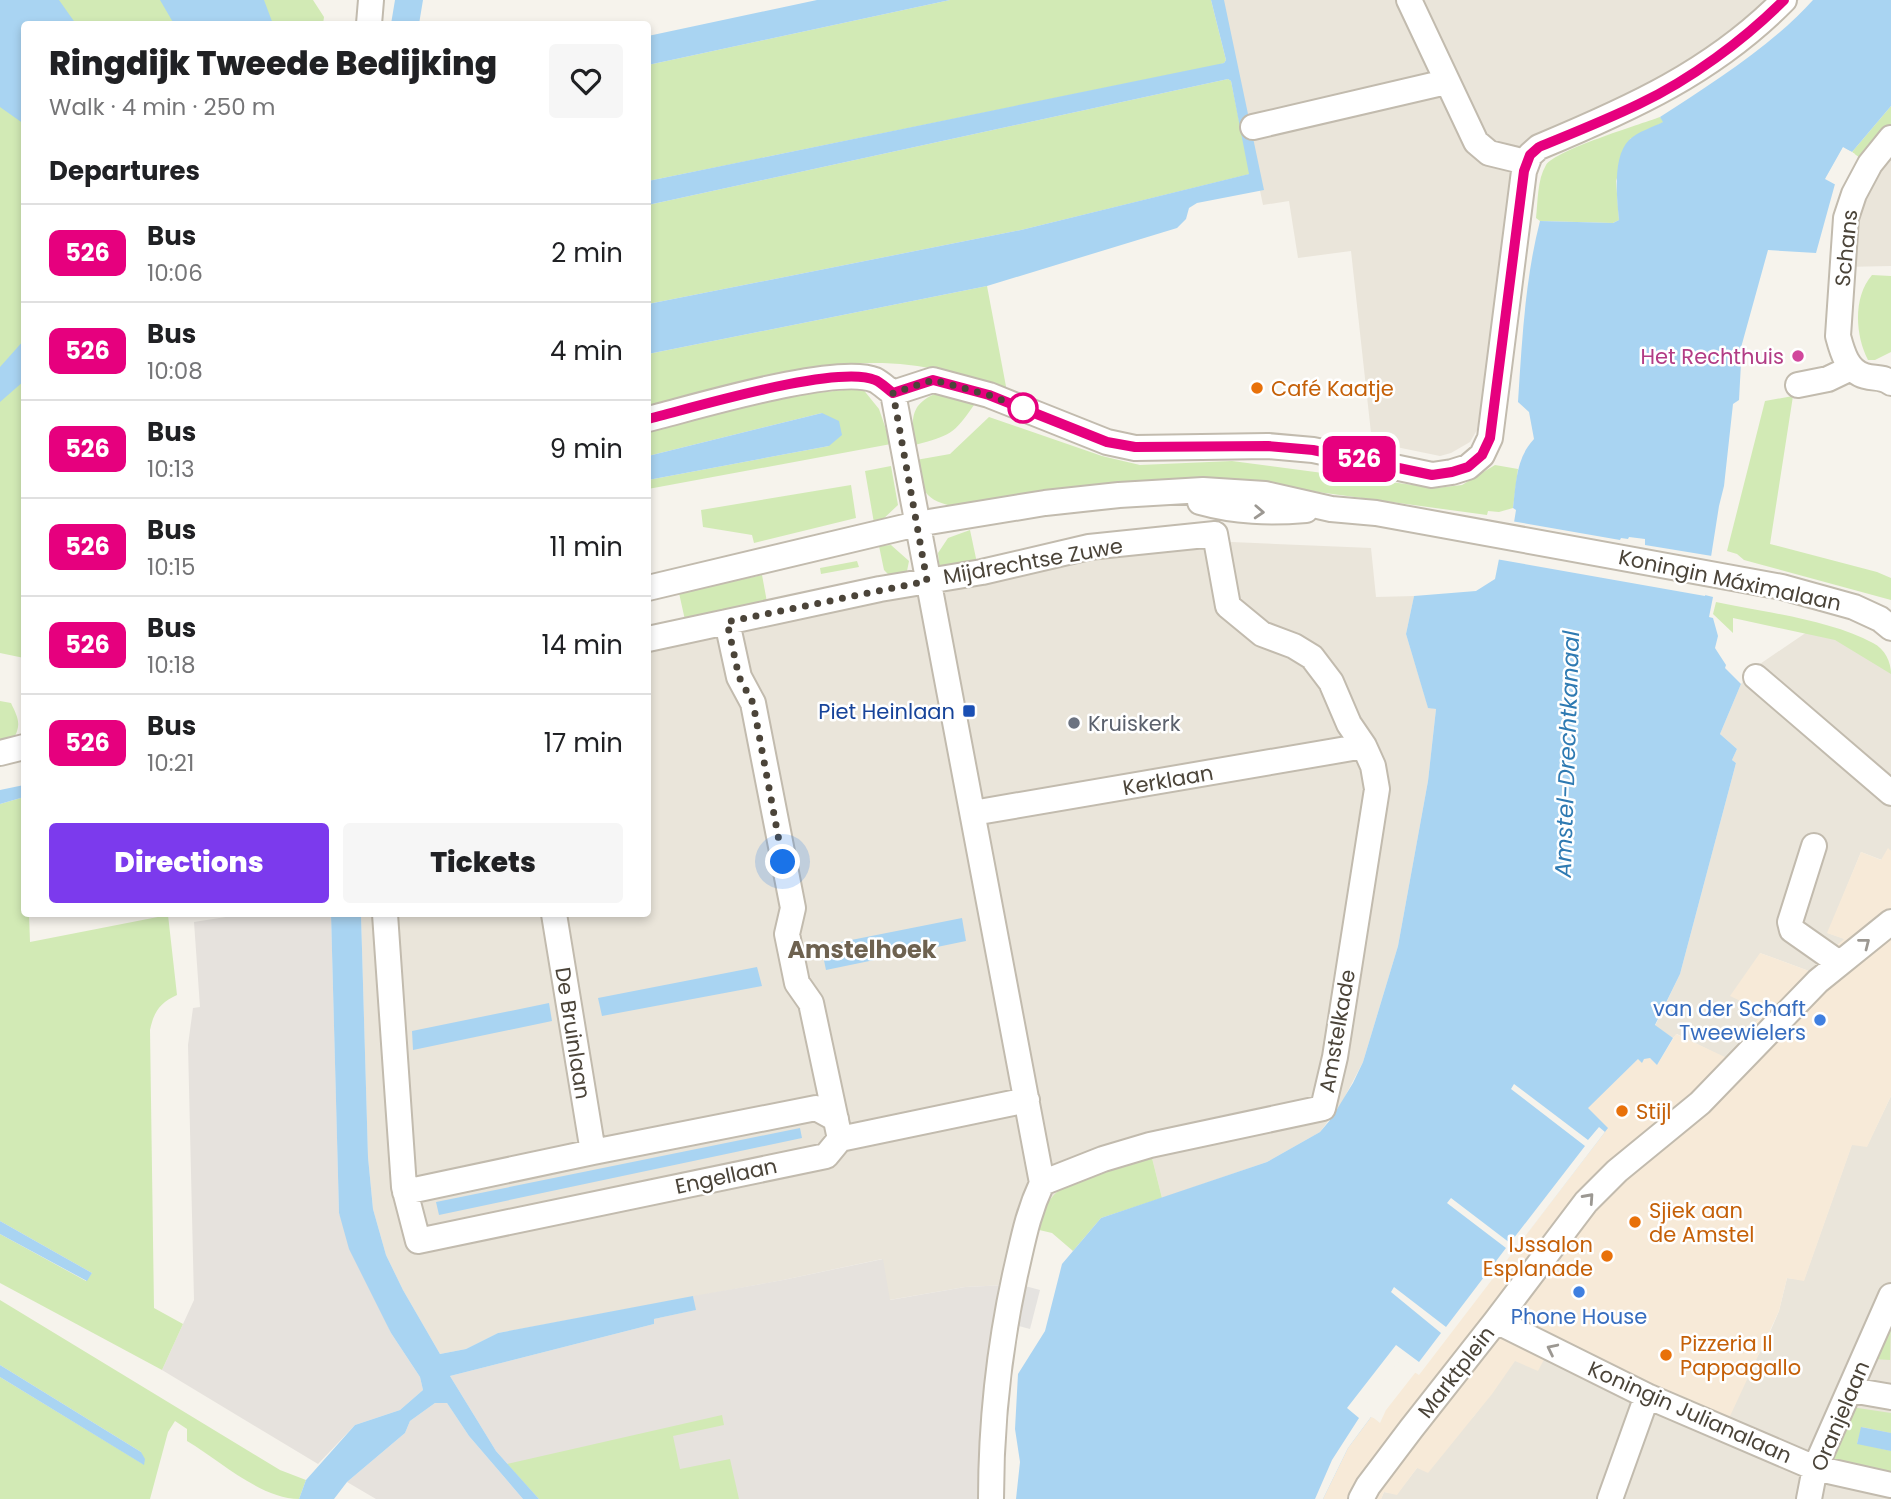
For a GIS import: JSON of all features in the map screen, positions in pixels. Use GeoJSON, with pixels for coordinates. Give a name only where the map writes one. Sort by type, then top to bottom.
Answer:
{"type":"FeatureCollection","features":[{"type":"Feature","properties":{"kind":"street"},"geometry":{"type":"LineString","coordinates":[[369,21],[371,0]]}},
{"type":"Feature","properties":{"kind":"street"},"geometry":{"type":"LineString","coordinates":[[1409,0],[1476,142],[1489,153],[1526,162]]}},
{"type":"Feature","properties":{"kind":"street"},"geometry":{"type":"LineString","coordinates":[[893,393],[933,380],[989,395],[1107,442],[1125,446],[1268,446],[1313,450],[1432,475],[1468,467],[1482,455],[1490,438],[1526,162],[1531,153],[1539,147],[1642,103],[1681,80],[1751,31],[1784,0]]}},
{"type":"Feature","properties":{"kind":"street"},"geometry":{"type":"LineString","coordinates":[[1253,127],[1446,82]]}},
{"type":"Feature","properties":{"kind":"street","name":"Schans"},"geometry":{"type":"LineString","coordinates":[[1851,368],[1843,354],[1838,336],[1846,218],[1854,194],[1870,164],[1891,138]]}},
{"type":"Feature","properties":{"kind":"street"},"geometry":{"type":"LineString","coordinates":[[1798,385],[1828,379],[1851,368],[1863,376],[1888,376]]}},
{"type":"Feature","properties":{"kind":"street"},"geometry":{"type":"LineString","coordinates":[[651,418],[782,386],[839,376],[876,380],[893,393],[1042,1183],[1029,1211],[997,1371],[991,1499]]}},
{"type":"Feature","properties":{"kind":"street","name":"Koningin Máximalaan"},"geometry":{"type":"LineString","coordinates":[[917,524],[1045,503],[1119,495],[1203,490],[1265,494],[1331,509],[1376,513],[1782,587],[1854,607],[1887,622]]}},
{"type":"Feature","properties":{"kind":"street"},"geometry":{"type":"LineString","coordinates":[[651,587],[917,524]]}},
{"type":"Feature","properties":{"kind":"street","name":"Mijdrechtse Zuwe"},"geometry":{"type":"LineString","coordinates":[[651,638],[982,572],[1089,547],[1215,534]]}},
{"type":"Feature","properties":{"kind":"street","name":"Amstelkade"},"geometry":{"type":"LineString","coordinates":[[1042,1183],[1102,1159],[1150,1144],[1323,1108],[1335,1057],[1377,789],[1373,766],[1364,746],[1349,724],[1331,682],[1312,657],[1294,646],[1262,634],[1228,606],[1215,534]]}},
{"type":"Feature","properties":{"kind":"street"},"geometry":{"type":"LineString","coordinates":[[727,622],[739,677],[753,703],[793,908],[787,934],[797,983],[811,1003],[838,1129]]}},
{"type":"Feature","properties":{"kind":"street"},"geometry":{"type":"LineString","coordinates":[[1756,677],[1891,793]]}},
{"type":"Feature","properties":{"kind":"street","name":"Kerklaan"},"geometry":{"type":"LineString","coordinates":[[973,813],[1364,746]]}},
{"type":"Feature","properties":{"kind":"street"},"geometry":{"type":"LineString","coordinates":[[0,753],[21,748]]}},
{"type":"Feature","properties":{"kind":"street"},"geometry":{"type":"LineString","coordinates":[[1814,846],[1790,922],[1792,930],[1839,963]]}},
{"type":"Feature","properties":{"kind":"street"},"geometry":{"type":"LineString","coordinates":[[385,917],[405,1192]]}},
{"type":"Feature","properties":{"kind":"street","name":"De Bruinlaan"},"geometry":{"type":"LineString","coordinates":[[554,917],[593,1152]]}},
{"type":"Feature","properties":{"kind":"street","name":"Marktplein"},"geometry":{"type":"LineString","coordinates":[[1365,1492],[1569,1222],[1601,1186],[1700,1103],[1803,996],[1891,922]]}},
{"type":"Feature","properties":{"kind":"street","name":"Engellaan"},"geometry":{"type":"LineString","coordinates":[[838,1129],[1027,1100]]}},
{"type":"Feature","properties":{"kind":"street","name":"Engellaan"},"geometry":{"type":"LineString","coordinates":[[816,1108],[838,1129],[826,1156],[418,1241],[405,1192],[816,1108]]}},
{"type":"Feature","properties":{"kind":"street","name":"Oranjelaan"},"geometry":{"type":"LineString","coordinates":[[1809,1499],[1815,1468],[1891,1296]]}},
{"type":"Feature","properties":{"kind":"street","name":"Koningin Julianalaan"},"geometry":{"type":"LineString","coordinates":[[1496,1321],[1647,1396],[1815,1468],[1891,1485]]}},
{"type":"Feature","properties":{"kind":"street"},"geometry":{"type":"LineString","coordinates":[[1851,1390],[1891,1397]]}},
{"type":"Feature","properties":{"kind":"street"},"geometry":{"type":"LineString","coordinates":[[1611,1499],[1647,1396]]}},
{"type":"Feature","properties":{"kind":"shaded area"},"geometry":{"type":"Polygon","coordinates":[[[1220,0],[1799,0],[1758,36],[1551,131],[1512,220],[1477,430],[1470,442],[1440,456],[1372,442],[1351,251],[1298,258],[1289,201],[1263,205],[1220,0]]]}},
{"type":"Feature","properties":{"kind":"shaded area"},"geometry":{"type":"Polygon","coordinates":[[[1891,148],[1891,266],[1843,267],[1846,218],[1891,148]]]}},
{"type":"Feature","properties":{"kind":"shaded area"},"geometry":{"type":"Polygon","coordinates":[[[1232,542],[1371,548],[1376,597],[1414,596],[1406,634],[1428,707],[1436,709],[1428,781],[1398,946],[1363,1062],[1341,1104],[1320,1132],[1267,1162],[1162,1198],[1150,1150],[1057,1192],[1042,1214],[1007,1285],[965,1287],[889,1300],[882,1259],[498,1333],[466,1349],[440,1354],[386,1255],[373,1209],[368,1157],[361,917],[651,917],[651,651],[1091,558],[1232,542]]]}},
{"type":"Feature","properties":{"kind":"shaded area"},"geometry":{"type":"Polygon","coordinates":[[[1807,632],[1836,637],[1891,671],[1891,851],[1888,849],[1882,860],[1861,852],[1828,933],[1845,939],[1809,971],[1760,953],[1764,1012],[1727,1059],[1677,1034],[1673,1038],[1655,1026],[1680,974],[1736,763],[1732,760],[1737,749],[1720,734],[1741,684],[1757,666],[1807,632]]]}},
{"type":"Feature","properties":{"kind":"shaded area"},"geometry":{"type":"Polygon","coordinates":[[[1888,848],[1891,851],[1891,1096],[1867,1147],[1852,1145],[1804,1281],[1787,1278],[1779,1311],[1724,1429],[1550,1348],[1538,1371],[1515,1361],[1428,1473],[1417,1468],[1397,1495],[1384,1492],[1381,1499],[1321,1499],[1347,1447],[1370,1415],[1380,1423],[1386,1410],[1607,1128],[1587,1108],[1639,1058],[1650,1058],[1657,1065],[1676,1034],[1727,1058],[1764,1012],[1730,996],[1760,953],[1809,971],[1844,939],[1827,933],[1861,852],[1881,860],[1888,848]]]}},
{"type":"Feature","properties":{"kind":"shaded area"},"geometry":{"type":"Polygon","coordinates":[[[226,917],[331,917],[339,1213],[391,1333],[420,1377],[423,1390],[400,1410],[355,1425],[318,1464],[162,1370],[194,1300],[188,1045],[193,1008],[200,1007],[194,922],[226,917]]]}},
{"type":"Feature","properties":{"kind":"shaded area"},"geometry":{"type":"Polygon","coordinates":[[[1891,1096],[1891,1499],[1381,1499],[1384,1492],[1397,1494],[1417,1468],[1474,1416],[1515,1360],[1550,1348],[1753,1363],[1764,1346],[1779,1311],[1787,1278],[1804,1280],[1852,1144],[1867,1146],[1891,1096]]]}},
{"type":"Feature","properties":{"kind":"shaded area"},"geometry":{"type":"Polygon","coordinates":[[[883,1259],[890,1300],[965,1287],[1007,1285],[985,1374],[981,1499],[539,1499],[496,1451],[450,1376],[654,1324],[654,1319],[695,1310],[693,1296],[883,1259]]]}},
{"type":"Feature","properties":{"kind":"shaded area"},"geometry":{"type":"Polygon","coordinates":[[[1025,1286],[1040,1290],[1030,1329],[1015,1325],[1025,1286]]]}},
{"type":"Feature","properties":{"kind":"shaded area"},"geometry":{"type":"Polygon","coordinates":[[[435,1403],[447,1403],[469,1436],[523,1499],[376,1499],[347,1482],[405,1433],[410,1421],[435,1403]]]}},
{"type":"Feature","properties":{"kind":"green space"},"geometry":{"type":"Polygon","coordinates":[[[0,0],[313,0],[324,17],[323,21],[21,21],[21,657],[0,653],[0,0]]]}},
{"type":"Feature","properties":{"kind":"green space"},"geometry":{"type":"Polygon","coordinates":[[[950,0],[1211,0],[1226,60],[1218,65],[651,180],[651,64],[950,0]]]}},
{"type":"Feature","properties":{"kind":"green space"},"geometry":{"type":"Polygon","coordinates":[[[1228,79],[1231,81],[1250,174],[1021,230],[651,303],[651,204],[1228,79]]]}},
{"type":"Feature","properties":{"kind":"green space"},"geometry":{"type":"Polygon","coordinates":[[[1891,106],[1891,129],[1860,158],[1852,152],[1891,106]]]}},
{"type":"Feature","properties":{"kind":"green space"},"geometry":{"type":"Polygon","coordinates":[[[1660,117],[1664,122],[1630,139],[1616,181],[1619,220],[1613,223],[1540,221],[1536,218],[1541,177],[1546,165],[1553,159],[1581,145],[1660,117]]]}},
{"type":"Feature","properties":{"kind":"green space"},"geometry":{"type":"Polygon","coordinates":[[[1872,275],[1891,276],[1891,352],[1875,360],[1868,360],[1860,339],[1858,316],[1862,294],[1872,275]]]}},
{"type":"Feature","properties":{"kind":"green space"},"geometry":{"type":"Polygon","coordinates":[[[987,286],[1008,397],[943,371],[870,363],[832,365],[756,378],[651,406],[651,353],[987,286]]]}},
{"type":"Feature","properties":{"kind":"green space"},"geometry":{"type":"Polygon","coordinates":[[[862,388],[879,409],[891,444],[651,488],[651,479],[829,446],[822,413],[651,455],[651,430],[788,396],[862,388]]]}},
{"type":"Feature","properties":{"kind":"green space"},"geometry":{"type":"Polygon","coordinates":[[[937,393],[960,397],[974,405],[950,433],[915,445],[914,413],[922,402],[937,393]]]}},
{"type":"Feature","properties":{"kind":"green space"},"geometry":{"type":"Polygon","coordinates":[[[1793,396],[1770,544],[1891,578],[1891,600],[1744,560],[1727,551],[1765,401],[1793,396]]]}},
{"type":"Feature","properties":{"kind":"green space"},"geometry":{"type":"Polygon","coordinates":[[[989,417],[1102,456],[1140,465],[1232,461],[1436,488],[1462,485],[1495,465],[1518,469],[1513,508],[1499,512],[1488,511],[1487,515],[1251,483],[963,508],[934,500],[924,489],[916,460],[950,454],[989,417]]]}},
{"type":"Feature","properties":{"kind":"green space"},"geometry":{"type":"Polygon","coordinates":[[[891,466],[898,505],[881,521],[874,523],[865,471],[891,466]]]}},
{"type":"Feature","properties":{"kind":"green space"},"geometry":{"type":"Polygon","coordinates":[[[851,485],[856,518],[754,543],[752,535],[703,527],[701,510],[851,485]]]}},
{"type":"Feature","properties":{"kind":"green space"},"geometry":{"type":"Polygon","coordinates":[[[970,530],[977,563],[940,571],[938,553],[948,538],[970,530]]]}},
{"type":"Feature","properties":{"kind":"green space"},"geometry":{"type":"Polygon","coordinates":[[[891,545],[909,561],[907,571],[889,575],[884,570],[879,546],[891,545]]]}},
{"type":"Feature","properties":{"kind":"green space"},"geometry":{"type":"Polygon","coordinates":[[[857,561],[859,567],[821,574],[820,568],[857,561]]]}},
{"type":"Feature","properties":{"kind":"green space"},"geometry":{"type":"Polygon","coordinates":[[[762,575],[767,602],[685,620],[679,593],[762,575]]]}},
{"type":"Feature","properties":{"kind":"green space"},"geometry":{"type":"Polygon","coordinates":[[[1716,602],[1797,618],[1856,635],[1884,652],[1891,674],[1835,640],[1733,618],[1733,633],[1713,614],[1716,602]]]}},
{"type":"Feature","properties":{"kind":"green space"},"geometry":{"type":"Polygon","coordinates":[[[0,701],[11,703],[18,725],[13,740],[0,744],[0,701]]]}},
{"type":"Feature","properties":{"kind":"green space"},"geometry":{"type":"Polygon","coordinates":[[[21,798],[21,917],[29,917],[30,942],[168,917],[177,995],[159,1008],[150,1030],[154,1308],[183,1324],[162,1370],[0,1283],[0,1234],[86,1281],[92,1273],[0,1221],[0,804],[21,798]]]}},
{"type":"Feature","properties":{"kind":"green space"},"geometry":{"type":"Polygon","coordinates":[[[1150,1150],[1162,1198],[1101,1218],[1073,1251],[1052,1233],[1035,1229],[1051,1199],[1066,1185],[1150,1150]]]}},
{"type":"Feature","properties":{"kind":"green space"},"geometry":{"type":"Polygon","coordinates":[[[0,1300],[280,1470],[306,1480],[299,1499],[270,1493],[255,1486],[187,1441],[187,1429],[175,1421],[168,1432],[150,1499],[0,1499],[0,1377],[143,1464],[141,1452],[0,1365],[0,1300]]]}},
{"type":"Feature","properties":{"kind":"green space"},"geometry":{"type":"Polygon","coordinates":[[[1891,1320],[1890,1360],[1874,1359],[1891,1320]]]}},
{"type":"Feature","properties":{"kind":"green space"},"geometry":{"type":"Polygon","coordinates":[[[1851,1407],[1891,1413],[1891,1433],[1862,1427],[1857,1443],[1891,1451],[1891,1472],[1828,1458],[1851,1407]]]}},
{"type":"Feature","properties":{"kind":"green space"},"geometry":{"type":"Polygon","coordinates":[[[722,1415],[724,1425],[673,1436],[680,1469],[730,1459],[739,1499],[539,1499],[507,1464],[722,1415]]]}},
{"type":"Feature","properties":{"kind":"water"},"geometry":{"type":"Polygon","coordinates":[[[0,0],[59,0],[74,21],[21,21],[21,122],[0,107],[0,0]]]}},
{"type":"Feature","properties":{"kind":"water"},"geometry":{"type":"Polygon","coordinates":[[[160,0],[264,0],[272,21],[172,21],[160,0]]]}},
{"type":"Feature","properties":{"kind":"water"},"geometry":{"type":"Polygon","coordinates":[[[395,0],[423,0],[420,21],[392,21],[395,0]]]}},
{"type":"Feature","properties":{"kind":"water"},"geometry":{"type":"Polygon","coordinates":[[[817,0],[950,0],[651,64],[651,35],[817,0]]]}},
{"type":"Feature","properties":{"kind":"water"},"geometry":{"type":"Polygon","coordinates":[[[1211,0],[1224,0],[1264,190],[1197,203],[1189,208],[1186,219],[1177,228],[987,286],[651,353],[651,303],[1021,230],[1249,174],[1231,81],[1228,79],[651,204],[651,180],[1224,63],[1226,60],[1211,0]]]}},
{"type":"Feature","properties":{"kind":"water","name":"Amstel-Drechtkanaal"},"geometry":{"type":"Polygon","coordinates":[[[1813,0],[1891,0],[1891,106],[1852,152],[1843,148],[1826,178],[1835,184],[1816,253],[1768,250],[1737,362],[1741,363],[1739,400],[1733,404],[1724,486],[1705,595],[1713,597],[1709,617],[1713,618],[1718,636],[1715,648],[1726,665],[1725,668],[1741,684],[1720,734],[1737,749],[1732,760],[1736,763],[1680,974],[1655,1025],[1673,1038],[1657,1065],[1650,1058],[1644,1059],[1642,1063],[1638,1059],[1588,1108],[1608,1128],[1420,1372],[1398,1357],[1359,1407],[1371,1417],[1348,1448],[1323,1499],[1016,1499],[1020,1462],[1015,1429],[1018,1374],[1045,1331],[1062,1264],[1101,1218],[1267,1162],[1320,1132],[1331,1119],[1363,1062],[1398,946],[1428,781],[1436,709],[1428,708],[1406,634],[1414,596],[1476,591],[1495,579],[1499,559],[1508,560],[1516,510],[1513,508],[1518,471],[1528,446],[1534,439],[1529,412],[1518,402],[1528,288],[1540,221],[1613,223],[1619,220],[1618,167],[1629,140],[1663,122],[1660,117],[1761,48],[1813,0]]]}},
{"type":"Feature","properties":{"kind":"water"},"geometry":{"type":"Polygon","coordinates":[[[21,343],[21,384],[0,402],[0,367],[21,343]]]}},
{"type":"Feature","properties":{"kind":"water"},"geometry":{"type":"Polygon","coordinates":[[[822,413],[839,421],[842,435],[829,446],[651,479],[651,455],[822,413]]]}},
{"type":"Feature","properties":{"kind":"water"},"geometry":{"type":"Polygon","coordinates":[[[21,786],[21,798],[0,804],[0,790],[21,786]]]}},
{"type":"Feature","properties":{"kind":"water"},"geometry":{"type":"Polygon","coordinates":[[[331,917],[361,917],[368,1157],[373,1209],[386,1255],[440,1354],[466,1349],[498,1333],[693,1296],[696,1310],[654,1319],[654,1324],[450,1376],[496,1451],[539,1499],[523,1499],[469,1436],[447,1403],[435,1403],[410,1421],[405,1433],[347,1482],[334,1499],[299,1499],[306,1480],[355,1425],[400,1410],[423,1390],[420,1377],[391,1333],[349,1249],[339,1213],[331,917]]]}},
{"type":"Feature","properties":{"kind":"water"},"geometry":{"type":"Polygon","coordinates":[[[962,918],[966,941],[826,970],[821,946],[962,918]]]}},
{"type":"Feature","properties":{"kind":"water"},"geometry":{"type":"Polygon","coordinates":[[[757,967],[762,986],[602,1016],[598,998],[757,967]]]}},
{"type":"Feature","properties":{"kind":"water"},"geometry":{"type":"Polygon","coordinates":[[[549,1003],[552,1021],[413,1050],[412,1031],[549,1003]]]}},
{"type":"Feature","properties":{"kind":"water"},"geometry":{"type":"Polygon","coordinates":[[[800,1128],[802,1138],[439,1215],[436,1202],[800,1128]]]}},
{"type":"Feature","properties":{"kind":"water"},"geometry":{"type":"Polygon","coordinates":[[[0,1221],[92,1273],[87,1281],[0,1234],[0,1221]]]}},
{"type":"Feature","properties":{"kind":"water"},"geometry":{"type":"Polygon","coordinates":[[[0,1365],[141,1452],[145,1459],[144,1465],[0,1377],[0,1365]]]}},
{"type":"Feature","properties":{"kind":"water"},"geometry":{"type":"Polygon","coordinates":[[[1861,1427],[1891,1433],[1891,1451],[1857,1444],[1861,1427]]]}},
{"type":"Feature","properties":{"kind":"pier"},"geometry":{"type":"Polygon","coordinates":[[[1843,147],[1855,154],[1851,156],[1844,152],[1830,177],[1838,182],[1838,186],[1825,179],[1843,147]]]}},
{"type":"Feature","properties":{"kind":"pier"},"geometry":{"type":"Polygon","coordinates":[[[1511,521],[1620,540],[1629,537],[1645,539],[1645,545],[1712,556],[1705,596],[1496,559],[1499,556],[1505,557],[1511,521]]]}},
{"type":"Feature","properties":{"kind":"pier"},"geometry":{"type":"Polygon","coordinates":[[[1514,1084],[1588,1140],[1599,1127],[1605,1132],[1419,1375],[1398,1362],[1364,1407],[1374,1414],[1374,1418],[1371,1417],[1348,1448],[1323,1499],[1315,1499],[1332,1460],[1359,1418],[1347,1408],[1396,1345],[1419,1362],[1441,1333],[1391,1292],[1394,1287],[1446,1327],[1506,1248],[1447,1203],[1451,1198],[1510,1243],[1585,1146],[1511,1089],[1514,1084]]]}},
{"type":"Feature","properties":{"kind":"bus line","name":"526"},"geometry":{"type":"LineString","coordinates":[[651,418],[782,386],[839,376],[876,380],[893,393],[933,380],[989,395],[1107,442],[1135,447],[1268,446],[1313,450],[1432,475],[1468,467],[1482,455],[1490,438],[1524,171],[1531,153],[1539,147],[1642,103],[1681,80],[1760,24],[1784,0]]}},
{"type":"Feature","properties":{"kind":"place","name":"Het Rechthuis"},"geometry":{"type":"Point","coordinates":[1798,356]}},
{"type":"Feature","properties":{"kind":"place","name":"Café Kaatje"},"geometry":{"type":"Point","coordinates":[1257,388]}},
{"type":"Feature","properties":{"kind":"place","name":"Piet Heinlaan"},"geometry":{"type":"Point","coordinates":[969,711]}},
{"type":"Feature","properties":{"kind":"place","name":"Kruiskerk"},"geometry":{"type":"Point","coordinates":[1074,723]}},
{"type":"Feature","properties":{"kind":"place","name":"van der Schaft Tweewielers"},"geometry":{"type":"Point","coordinates":[1820,1020]}},
{"type":"Feature","properties":{"kind":"place","name":"Stijl"},"geometry":{"type":"Point","coordinates":[1622,1111]}},
{"type":"Feature","properties":{"kind":"place","name":"Sjiek aan de Amstel"},"geometry":{"type":"Point","coordinates":[1635,1222]}},
{"type":"Feature","properties":{"kind":"place","name":"IJssalon Esplanade"},"geometry":{"type":"Point","coordinates":[1607,1256]}},
{"type":"Feature","properties":{"kind":"place","name":"Phone House"},"geometry":{"type":"Point","coordinates":[1579,1292]}},
{"type":"Feature","properties":{"kind":"place","name":"Pizzeria Il Pappagallo"},"geometry":{"type":"Point","coordinates":[1666,1355]}},
{"type":"Feature","properties":{"kind":"district","name":"Amstelhoek"},"geometry":{"type":"Point","coordinates":[862,949]}},
{"type":"Feature","properties":{"kind":"route"},"geometry":{"type":"LineString","coordinates":[[783,862],[753,703],[739,677],[727,622],[927,581],[893,393],[933,380],[989,395],[1023,408]]}}]}
